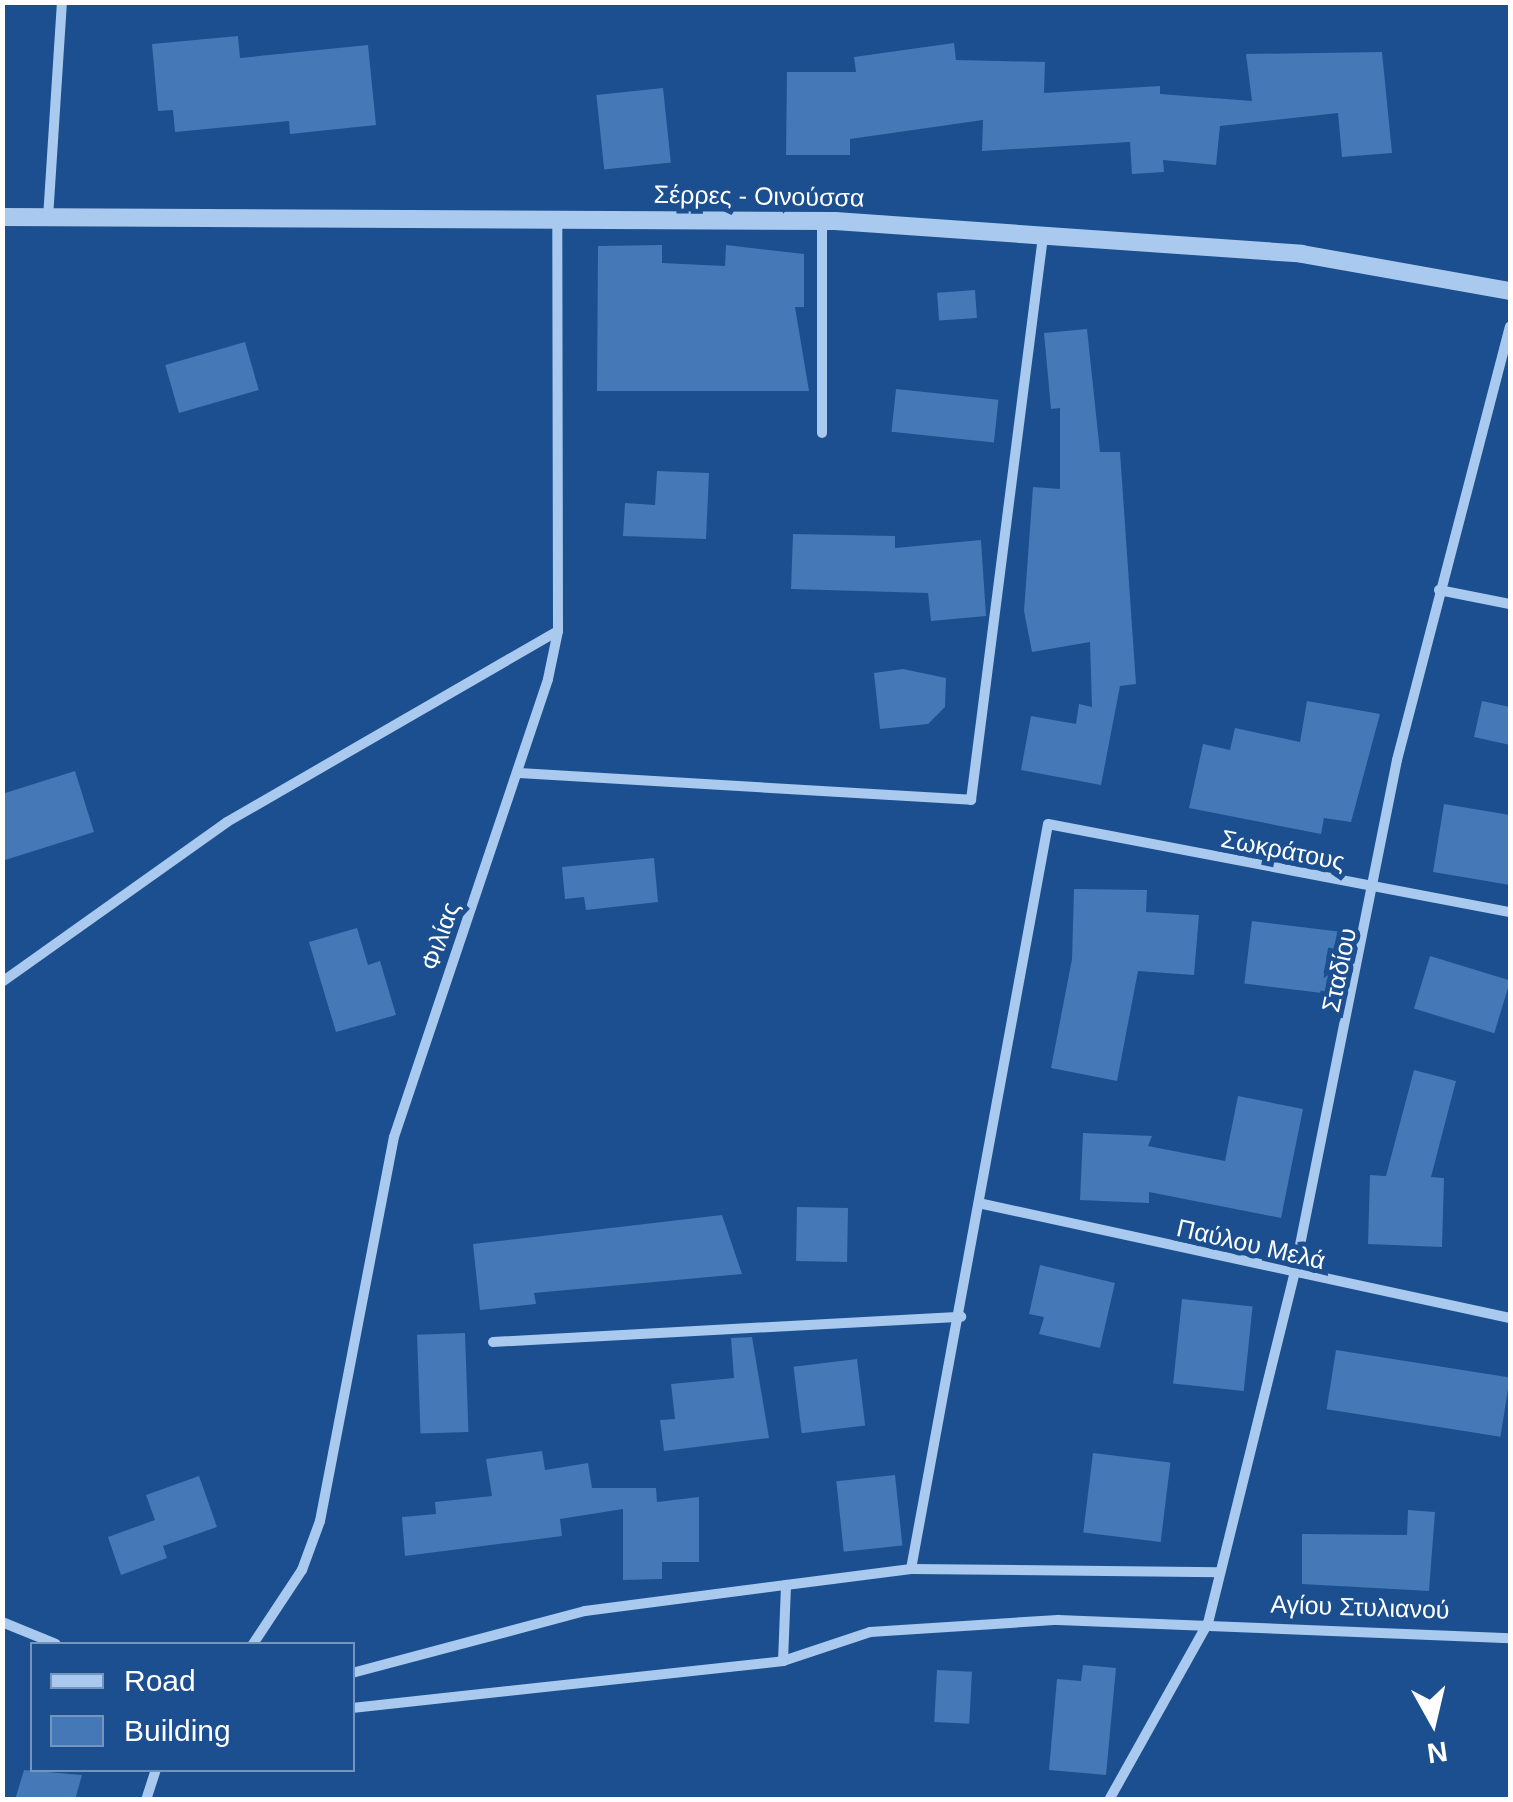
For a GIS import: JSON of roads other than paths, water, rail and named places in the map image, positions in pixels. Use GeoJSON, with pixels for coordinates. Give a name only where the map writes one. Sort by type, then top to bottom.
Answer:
{"type":"FeatureCollection","features":[{"type":"Feature","properties":{"kind":"street"},"geometry":{"type":"LineString","coordinates":[[48,218],[62,2]]}},
{"type":"Feature","properties":{"kind":"street","name":"Σέρρες - Οινούσσα"},"geometry":{"type":"LineString","coordinates":[[2,217],[822,221],[1302,254],[1510,291]]}},
{"type":"Feature","properties":{"kind":"street","name":"Φιλίας"},"geometry":{"type":"LineString","coordinates":[[254,1642],[302,1570],[320,1520],[394,1136],[518,772],[558,631],[557,221]]}},
{"type":"Feature","properties":{"kind":"street"},"geometry":{"type":"LineString","coordinates":[[822,221],[822,433]]}},
{"type":"Feature","properties":{"kind":"street"},"geometry":{"type":"LineString","coordinates":[[518,772],[971,800],[1043,236]]}},
{"type":"Feature","properties":{"kind":"street","name":"Σταδίου"},"geometry":{"type":"LineString","coordinates":[[1110,1800],[1208,1623],[1294,1275],[1376,888],[1397,760],[1510,326]]}},
{"type":"Feature","properties":{"kind":"street"},"geometry":{"type":"LineString","coordinates":[[1439,590],[1510,604]]}},
{"type":"Feature","properties":{"kind":"street"},"geometry":{"type":"LineString","coordinates":[[2,982],[227,822],[558,631]]}},
{"type":"Feature","properties":{"kind":"street","name":"Σωκράτους"},"geometry":{"type":"LineString","coordinates":[[984,1204],[1048,824],[1510,912]]}},
{"type":"Feature","properties":{"kind":"street"},"geometry":{"type":"LineString","coordinates":[[911,1569],[984,1204]]}},
{"type":"Feature","properties":{"kind":"street","name":"Παύλου Μελά"},"geometry":{"type":"LineString","coordinates":[[984,1204],[1294,1275],[1510,1318]]}},
{"type":"Feature","properties":{"kind":"street"},"geometry":{"type":"LineString","coordinates":[[492,1342],[961,1317]]}},
{"type":"Feature","properties":{"kind":"street"},"geometry":{"type":"LineString","coordinates":[[355,1672],[585,1612],[911,1569],[1219,1572]]}},
{"type":"Feature","properties":{"kind":"street"},"geometry":{"type":"LineString","coordinates":[[783,1661],[786,1585]]}},
{"type":"Feature","properties":{"kind":"street","name":"Αγίου Στυλιανού"},"geometry":{"type":"LineString","coordinates":[[355,1708],[783,1661],[870,1632],[1058,1620],[1510,1638]]}},
{"type":"Feature","properties":{"kind":"street"},"geometry":{"type":"LineString","coordinates":[[2,1622],[51,1642]]}},
{"type":"Feature","properties":{"kind":"street"},"geometry":{"type":"LineString","coordinates":[[146,1800],[155,1772]]}}]}
